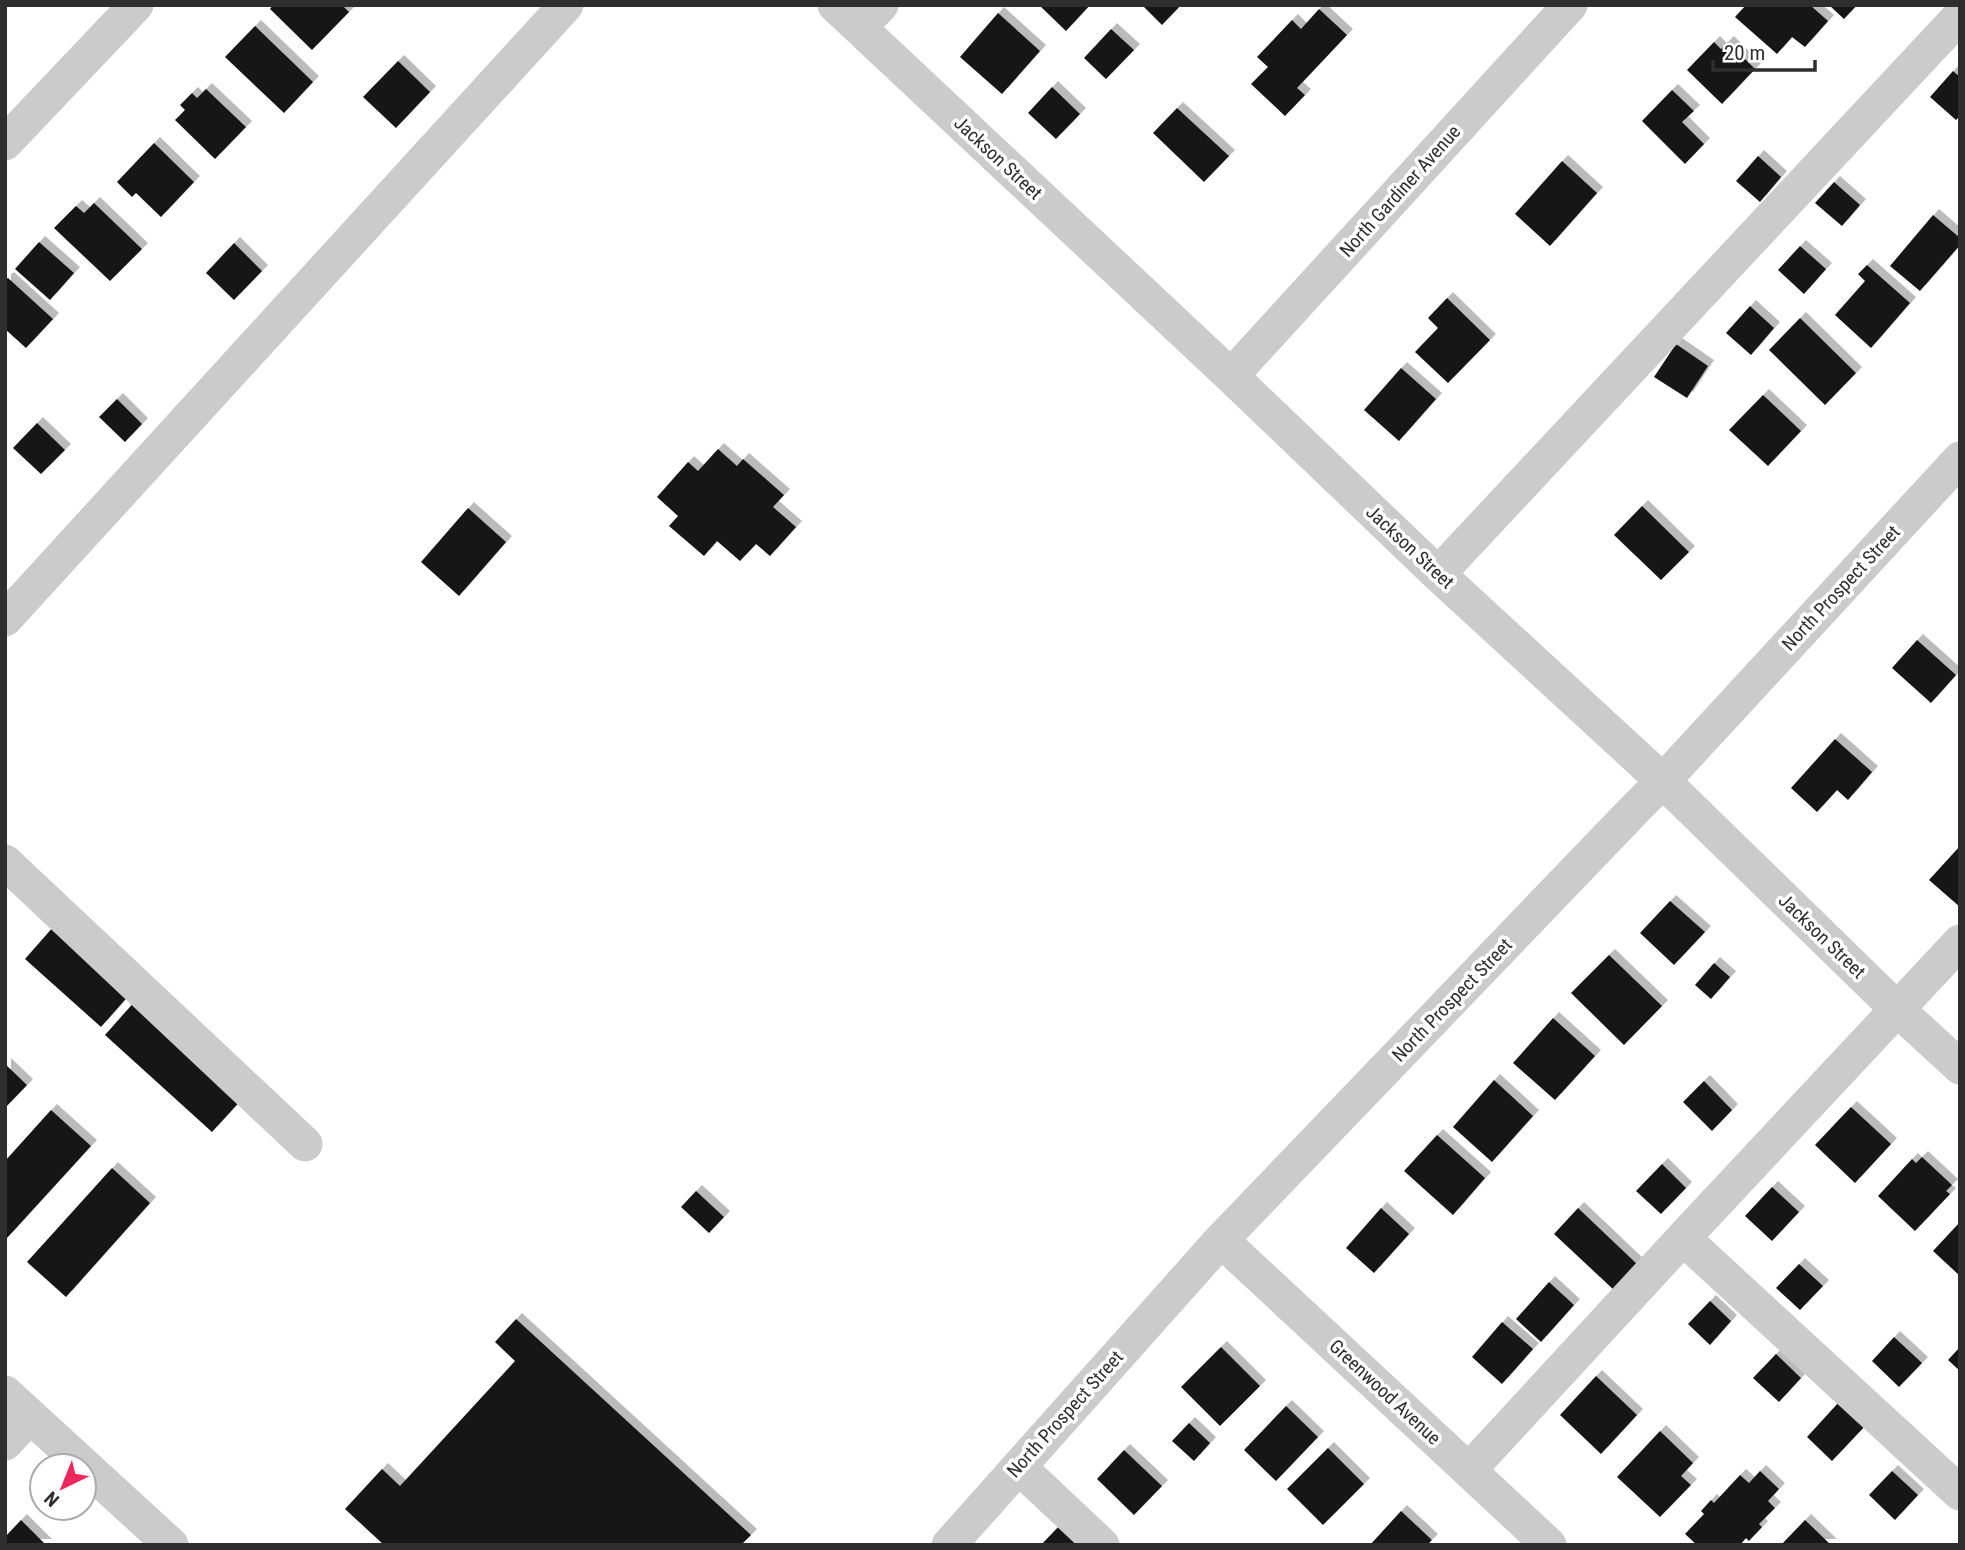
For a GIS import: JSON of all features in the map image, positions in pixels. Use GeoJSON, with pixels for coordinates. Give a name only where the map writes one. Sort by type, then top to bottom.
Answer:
{"type":"FeatureCollection","features":[{"type":"Feature","properties":{"kind":"street"},"geometry":{"type":"LineString","coordinates":[[5,143],[136,5]]}},
{"type":"Feature","properties":{"kind":"street"},"geometry":{"type":"LineString","coordinates":[[5,619],[566,5]]}},
{"type":"Feature","properties":{"kind":"street","name":"North Gardiner Avenue"},"geometry":{"type":"LineString","coordinates":[[1231,376],[1570,5]]}},
{"type":"Feature","properties":{"kind":"street","name":"Jackson Street"},"geometry":{"type":"LineString","coordinates":[[858,13],[1438,574],[1663,781],[1960,1067]]}},
{"type":"Feature","properties":{"kind":"street"},"geometry":{"type":"LineString","coordinates":[[1438,574],[1960,16]]}},
{"type":"Feature","properties":{"kind":"street","name":"North Prospect Street"},"geometry":{"type":"LineString","coordinates":[[949,1545],[1221,1240],[1663,781],[1960,459]]}},
{"type":"Feature","properties":{"kind":"street"},"geometry":{"type":"LineString","coordinates":[[5,862],[305,1144]]}},
{"type":"Feature","properties":{"kind":"street"},"geometry":{"type":"LineString","coordinates":[[1469,1470],[1960,942]]}},
{"type":"Feature","properties":{"kind":"street"},"geometry":{"type":"LineString","coordinates":[[1683,1238],[1960,1493]]}},
{"type":"Feature","properties":{"kind":"street","name":"Greenwood Avenue"},"geometry":{"type":"LineString","coordinates":[[1221,1240],[1549,1545]]}},
{"type":"Feature","properties":{"kind":"street"},"geometry":{"type":"LineString","coordinates":[[5,1393],[171,1545]]}},
{"type":"Feature","properties":{"kind":"street"},"geometry":{"type":"LineString","coordinates":[[5,1443],[30,1416]]}},
{"type":"Feature","properties":{"kind":"street"},"geometry":{"type":"LineString","coordinates":[[1019,1466],[1102,1545]]}},
{"type":"Feature","properties":{"kind":"building"},"geometry":{"type":"Polygon","coordinates":[[[273,5],[342,5],[349,12],[312,50],[270,9],[273,5]]]}},
{"type":"Feature","properties":{"kind":"building"},"geometry":{"type":"Polygon","coordinates":[[[1039,5],[1090,5],[1066,31],[1039,5]]]}},
{"type":"Feature","properties":{"kind":"building"},"geometry":{"type":"Polygon","coordinates":[[[1142,5],[1181,5],[1162,25],[1142,5]]]}},
{"type":"Feature","properties":{"kind":"building"},"geometry":{"type":"Polygon","coordinates":[[[1746,5],[1810,5],[1828,21],[1805,47],[1792,37],[1777,54],[1735,17],[1746,5]]]}},
{"type":"Feature","properties":{"kind":"building"},"geometry":{"type":"Polygon","coordinates":[[[1829,5],[1857,5],[1844,19],[1829,5]]]}},
{"type":"Feature","properties":{"kind":"building"},"geometry":{"type":"Polygon","coordinates":[[[1319,9],[1347,35],[1297,88],[1305,95],[1285,116],[1251,84],[1268,67],[1257,57],[1292,20],[1301,29],[1319,9]]]}},
{"type":"Feature","properties":{"kind":"building"},"geometry":{"type":"Polygon","coordinates":[[[998,13],[1040,51],[1002,94],[960,57],[998,13]]]}},
{"type":"Feature","properties":{"kind":"building"},"geometry":{"type":"Polygon","coordinates":[[[255,26],[313,82],[284,113],[225,57],[255,26]]]}},
{"type":"Feature","properties":{"kind":"building"},"geometry":{"type":"Polygon","coordinates":[[[1111,29],[1134,50],[1106,79],[1084,58],[1111,29]]]}},
{"type":"Feature","properties":{"kind":"building"},"geometry":{"type":"Polygon","coordinates":[[[1714,42],[1721,49],[1728,42],[1755,69],[1722,104],[1687,70],[1714,42]]]}},
{"type":"Feature","properties":{"kind":"building"},"geometry":{"type":"Polygon","coordinates":[[[398,61],[430,92],[396,128],[363,97],[398,61]]]}},
{"type":"Feature","properties":{"kind":"building"},"geometry":{"type":"Polygon","coordinates":[[[1953,71],[1960,77],[1960,116],[1956,120],[1930,97],[1953,71]]]}},
{"type":"Feature","properties":{"kind":"building"},"geometry":{"type":"Polygon","coordinates":[[[1052,87],[1080,114],[1056,139],[1028,113],[1052,87]]]}},
{"type":"Feature","properties":{"kind":"building"},"geometry":{"type":"Polygon","coordinates":[[[206,89],[246,127],[215,159],[175,120],[185,110],[180,105],[192,93],[197,98],[206,89]]]}},
{"type":"Feature","properties":{"kind":"building"},"geometry":{"type":"Polygon","coordinates":[[[1672,90],[1694,111],[1682,122],[1704,144],[1685,164],[1642,121],[1672,90]]]}},
{"type":"Feature","properties":{"kind":"building"},"geometry":{"type":"Polygon","coordinates":[[[1177,108],[1229,156],[1204,182],[1153,133],[1177,108]]]}},
{"type":"Feature","properties":{"kind":"building"},"geometry":{"type":"Polygon","coordinates":[[[154,143],[194,182],[161,217],[136,193],[132,197],[117,182],[154,143]]]}},
{"type":"Feature","properties":{"kind":"building"},"geometry":{"type":"Polygon","coordinates":[[[1758,156],[1781,177],[1760,202],[1736,181],[1758,156]]]}},
{"type":"Feature","properties":{"kind":"building"},"geometry":{"type":"Polygon","coordinates":[[[1562,161],[1597,193],[1550,246],[1515,214],[1562,161]]]}},
{"type":"Feature","properties":{"kind":"building"},"geometry":{"type":"Polygon","coordinates":[[[1834,182],[1860,205],[1842,226],[1815,203],[1834,182]]]}},
{"type":"Feature","properties":{"kind":"building"},"geometry":{"type":"Polygon","coordinates":[[[94,203],[142,249],[110,281],[54,228],[76,206],[84,213],[94,203]]]}},
{"type":"Feature","properties":{"kind":"building"},"geometry":{"type":"Polygon","coordinates":[[[1933,215],[1960,238],[1960,245],[1920,291],[1890,266],[1933,215]]]}},
{"type":"Feature","properties":{"kind":"building"},"geometry":{"type":"Polygon","coordinates":[[[39,242],[74,273],[50,300],[15,269],[39,242]]]}},
{"type":"Feature","properties":{"kind":"building"},"geometry":{"type":"Polygon","coordinates":[[[234,243],[262,271],[234,300],[206,273],[234,243]]]}},
{"type":"Feature","properties":{"kind":"building"},"geometry":{"type":"Polygon","coordinates":[[[1800,246],[1826,269],[1804,294],[1778,270],[1800,246]]]}},
{"type":"Feature","properties":{"kind":"building"},"geometry":{"type":"Polygon","coordinates":[[[1867,265],[1910,303],[1871,348],[1835,315],[1865,281],[1858,274],[1867,265]]]}},
{"type":"Feature","properties":{"kind":"building"},"geometry":{"type":"Polygon","coordinates":[[[8,278],[53,319],[26,348],[5,329],[5,280],[8,278]]]}},
{"type":"Feature","properties":{"kind":"building"},"geometry":{"type":"Polygon","coordinates":[[[1447,298],[1490,340],[1448,383],[1415,352],[1438,328],[1428,318],[1447,298]]]}},
{"type":"Feature","properties":{"kind":"building"},"geometry":{"type":"Polygon","coordinates":[[[1750,306],[1774,328],[1751,355],[1726,333],[1750,306]]]}},
{"type":"Feature","properties":{"kind":"building"},"geometry":{"type":"Polygon","coordinates":[[[1800,318],[1856,373],[1825,405],[1769,350],[1800,318]]]}},
{"type":"Feature","properties":{"kind":"building"},"geometry":{"type":"Polygon","coordinates":[[[1676,344],[1708,366],[1687,398],[1654,377],[1676,344]]]}},
{"type":"Feature","properties":{"kind":"building"},"geometry":{"type":"Polygon","coordinates":[[[1401,368],[1436,399],[1399,441],[1364,410],[1401,368]]]}},
{"type":"Feature","properties":{"kind":"building"},"geometry":{"type":"Polygon","coordinates":[[[1763,395],[1801,431],[1768,466],[1729,430],[1763,395]]]}},
{"type":"Feature","properties":{"kind":"building"},"geometry":{"type":"Polygon","coordinates":[[[117,399],[142,424],[125,442],[99,417],[117,399]]]}},
{"type":"Feature","properties":{"kind":"building"},"geometry":{"type":"Polygon","coordinates":[[[37,423],[65,450],[41,474],[13,448],[37,423]]]}},
{"type":"Feature","properties":{"kind":"building"},"geometry":{"type":"Polygon","coordinates":[[[718,449],[737,466],[743,459],[784,495],[773,507],[796,527],[770,556],[756,544],[740,561],[717,541],[704,556],[669,526],[678,516],[657,497],[688,462],[698,471],[718,449]]]}},
{"type":"Feature","properties":{"kind":"building"},"geometry":{"type":"Polygon","coordinates":[[[1642,506],[1689,552],[1661,580],[1614,535],[1642,506]]]}},
{"type":"Feature","properties":{"kind":"building"},"geometry":{"type":"Polygon","coordinates":[[[468,508],[506,542],[459,596],[421,562],[468,508]]]}},
{"type":"Feature","properties":{"kind":"building"},"geometry":{"type":"Polygon","coordinates":[[[1917,640],[1956,675],[1931,703],[1892,668],[1917,640]]]}},
{"type":"Feature","properties":{"kind":"building"},"geometry":{"type":"Polygon","coordinates":[[[1835,739],[1872,772],[1848,800],[1837,790],[1817,812],[1791,788],[1835,739]]]}},
{"type":"Feature","properties":{"kind":"building"},"geometry":{"type":"Polygon","coordinates":[[[1960,846],[1960,907],[1929,880],[1960,846]]]}},
{"type":"Feature","properties":{"kind":"building"},"geometry":{"type":"Polygon","coordinates":[[[1670,901],[1705,932],[1674,965],[1640,933],[1670,901]]]}},
{"type":"Feature","properties":{"kind":"building"},"geometry":{"type":"Polygon","coordinates":[[[54,926],[130,994],[101,1027],[25,959],[54,926]]]}},
{"type":"Feature","properties":{"kind":"building"},"geometry":{"type":"Polygon","coordinates":[[[1609,955],[1662,1006],[1624,1045],[1571,993],[1609,955]]]}},
{"type":"Feature","properties":{"kind":"building"},"geometry":{"type":"Polygon","coordinates":[[[1714,963],[1730,977],[1711,999],[1695,985],[1714,963]]]}},
{"type":"Feature","properties":{"kind":"building"},"geometry":{"type":"Polygon","coordinates":[[[136,1000],[243,1098],[212,1132],[105,1035],[136,1000]]]}},
{"type":"Feature","properties":{"kind":"building"},"geometry":{"type":"Polygon","coordinates":[[[1553,1018],[1595,1056],[1555,1100],[1513,1063],[1553,1018]]]}},
{"type":"Feature","properties":{"kind":"building"},"geometry":{"type":"Polygon","coordinates":[[[5,1064],[27,1085],[5,1108],[5,1064]]]}},
{"type":"Feature","properties":{"kind":"building"},"geometry":{"type":"Polygon","coordinates":[[[1494,1080],[1533,1116],[1492,1162],[1453,1127],[1494,1080]]]}},
{"type":"Feature","properties":{"kind":"building"},"geometry":{"type":"Polygon","coordinates":[[[1704,1081],[1732,1110],[1712,1131],[1683,1102],[1704,1081]]]}},
{"type":"Feature","properties":{"kind":"building"},"geometry":{"type":"Polygon","coordinates":[[[1851,1107],[1891,1144],[1855,1183],[1815,1145],[1851,1107]]]}},
{"type":"Feature","properties":{"kind":"building"},"geometry":{"type":"Polygon","coordinates":[[[51,1110],[91,1146],[7,1238],[5,1161],[51,1110]]]}},
{"type":"Feature","properties":{"kind":"building"},"geometry":{"type":"Polygon","coordinates":[[[1437,1135],[1485,1178],[1453,1215],[1404,1171],[1437,1135]]]}},
{"type":"Feature","properties":{"kind":"building"},"geometry":{"type":"Polygon","coordinates":[[[1922,1157],[1952,1185],[1946,1191],[1950,1194],[1915,1231],[1878,1196],[1912,1159],[1916,1163],[1922,1157]]]}},
{"type":"Feature","properties":{"kind":"building"},"geometry":{"type":"Polygon","coordinates":[[[1662,1164],[1686,1188],[1661,1214],[1636,1191],[1662,1164]]]}},
{"type":"Feature","properties":{"kind":"building"},"geometry":{"type":"Polygon","coordinates":[[[112,1168],[150,1203],[66,1297],[27,1262],[112,1168]]]}},
{"type":"Feature","properties":{"kind":"building"},"geometry":{"type":"Polygon","coordinates":[[[1772,1187],[1799,1212],[1772,1241],[1745,1216],[1772,1187]]]}},
{"type":"Feature","properties":{"kind":"building"},"geometry":{"type":"Polygon","coordinates":[[[696,1191],[724,1217],[709,1233],[681,1207],[696,1191]]]}},
{"type":"Feature","properties":{"kind":"building"},"geometry":{"type":"Polygon","coordinates":[[[1381,1208],[1409,1234],[1374,1273],[1346,1248],[1381,1208]]]}},
{"type":"Feature","properties":{"kind":"building"},"geometry":{"type":"Polygon","coordinates":[[[1578,1208],[1639,1266],[1615,1291],[1554,1234],[1578,1208]]]}},
{"type":"Feature","properties":{"kind":"building"},"geometry":{"type":"Polygon","coordinates":[[[1960,1222],[1960,1276],[1933,1251],[1960,1222]]]}},
{"type":"Feature","properties":{"kind":"building"},"geometry":{"type":"Polygon","coordinates":[[[1799,1264],[1823,1286],[1800,1310],[1776,1288],[1799,1264]]]}},
{"type":"Feature","properties":{"kind":"building"},"geometry":{"type":"Polygon","coordinates":[[[1549,1282],[1574,1305],[1541,1342],[1516,1319],[1549,1282]]]}},
{"type":"Feature","properties":{"kind":"building"},"geometry":{"type":"Polygon","coordinates":[[[1710,1301],[1731,1321],[1710,1345],[1688,1324],[1710,1301]]]}},
{"type":"Feature","properties":{"kind":"building"},"geometry":{"type":"Polygon","coordinates":[[[516,1319],[751,1535],[741,1545],[384,1545],[345,1509],[382,1469],[400,1486],[515,1361],[495,1342],[516,1319]]]}},
{"type":"Feature","properties":{"kind":"building"},"geometry":{"type":"Polygon","coordinates":[[[1502,1322],[1533,1349],[1502,1384],[1472,1357],[1502,1322]]]}},
{"type":"Feature","properties":{"kind":"building"},"geometry":{"type":"Polygon","coordinates":[[[1894,1337],[1922,1363],[1899,1387],[1872,1361],[1894,1337]]]}},
{"type":"Feature","properties":{"kind":"building"},"geometry":{"type":"Polygon","coordinates":[[[1221,1347],[1260,1386],[1220,1426],[1181,1387],[1221,1347]]]}},
{"type":"Feature","properties":{"kind":"building"},"geometry":{"type":"Polygon","coordinates":[[[1960,1347],[1960,1371],[1948,1360],[1960,1347]]]}},
{"type":"Feature","properties":{"kind":"building"},"geometry":{"type":"Polygon","coordinates":[[[1776,1354],[1801,1378],[1779,1402],[1753,1378],[1776,1354]]]}},
{"type":"Feature","properties":{"kind":"building"},"geometry":{"type":"Polygon","coordinates":[[[1596,1376],[1637,1415],[1601,1454],[1560,1415],[1596,1376]]]}},
{"type":"Feature","properties":{"kind":"building"},"geometry":{"type":"Polygon","coordinates":[[[1839,1402],[1865,1426],[1832,1461],[1807,1437],[1839,1402]]]}},
{"type":"Feature","properties":{"kind":"building"},"geometry":{"type":"Polygon","coordinates":[[[1286,1406],[1318,1437],[1276,1481],[1244,1450],[1286,1406]]]}},
{"type":"Feature","properties":{"kind":"building"},"geometry":{"type":"Polygon","coordinates":[[[1189,1423],[1210,1443],[1194,1461],[1172,1441],[1189,1423]]]}},
{"type":"Feature","properties":{"kind":"building"},"geometry":{"type":"Polygon","coordinates":[[[1660,1431],[1693,1463],[1681,1476],[1691,1485],[1660,1517],[1617,1477],[1660,1431]]]}},
{"type":"Feature","properties":{"kind":"building"},"geometry":{"type":"Polygon","coordinates":[[[1328,1448],[1364,1484],[1323,1525],[1287,1489],[1328,1448]]]}},
{"type":"Feature","properties":{"kind":"building"},"geometry":{"type":"Polygon","coordinates":[[[1124,1450],[1162,1486],[1134,1515],[1097,1479],[1124,1450]]]}},
{"type":"Feature","properties":{"kind":"building"},"geometry":{"type":"Polygon","coordinates":[[[1760,1471],[1779,1489],[1768,1501],[1775,1508],[1759,1524],[1762,1527],[1749,1541],[1746,1538],[1740,1545],[1697,1545],[1685,1534],[1704,1514],[1701,1511],[1711,1500],[1714,1503],[1740,1475],[1749,1483],[1760,1471]]]}},
{"type":"Feature","properties":{"kind":"building"},"geometry":{"type":"Polygon","coordinates":[[[1892,1471],[1918,1495],[1895,1520],[1869,1495],[1892,1471]]]}},
{"type":"Feature","properties":{"kind":"building"},"geometry":{"type":"Polygon","coordinates":[[[1401,1511],[1432,1540],[1427,1545],[1370,1545],[1401,1511]]]}},
{"type":"Feature","properties":{"kind":"building"},"geometry":{"type":"Polygon","coordinates":[[[21,1520],[46,1545],[5,1545],[5,1537],[21,1520]]]}},
{"type":"Feature","properties":{"kind":"building"},"geometry":{"type":"Polygon","coordinates":[[[1805,1520],[1831,1545],[1781,1545],[1805,1520]]]}},
{"type":"Feature","properties":{"kind":"building"},"geometry":{"type":"Polygon","coordinates":[[[1062,1523],[1085,1545],[1041,1545],[1062,1523]]]}}]}
